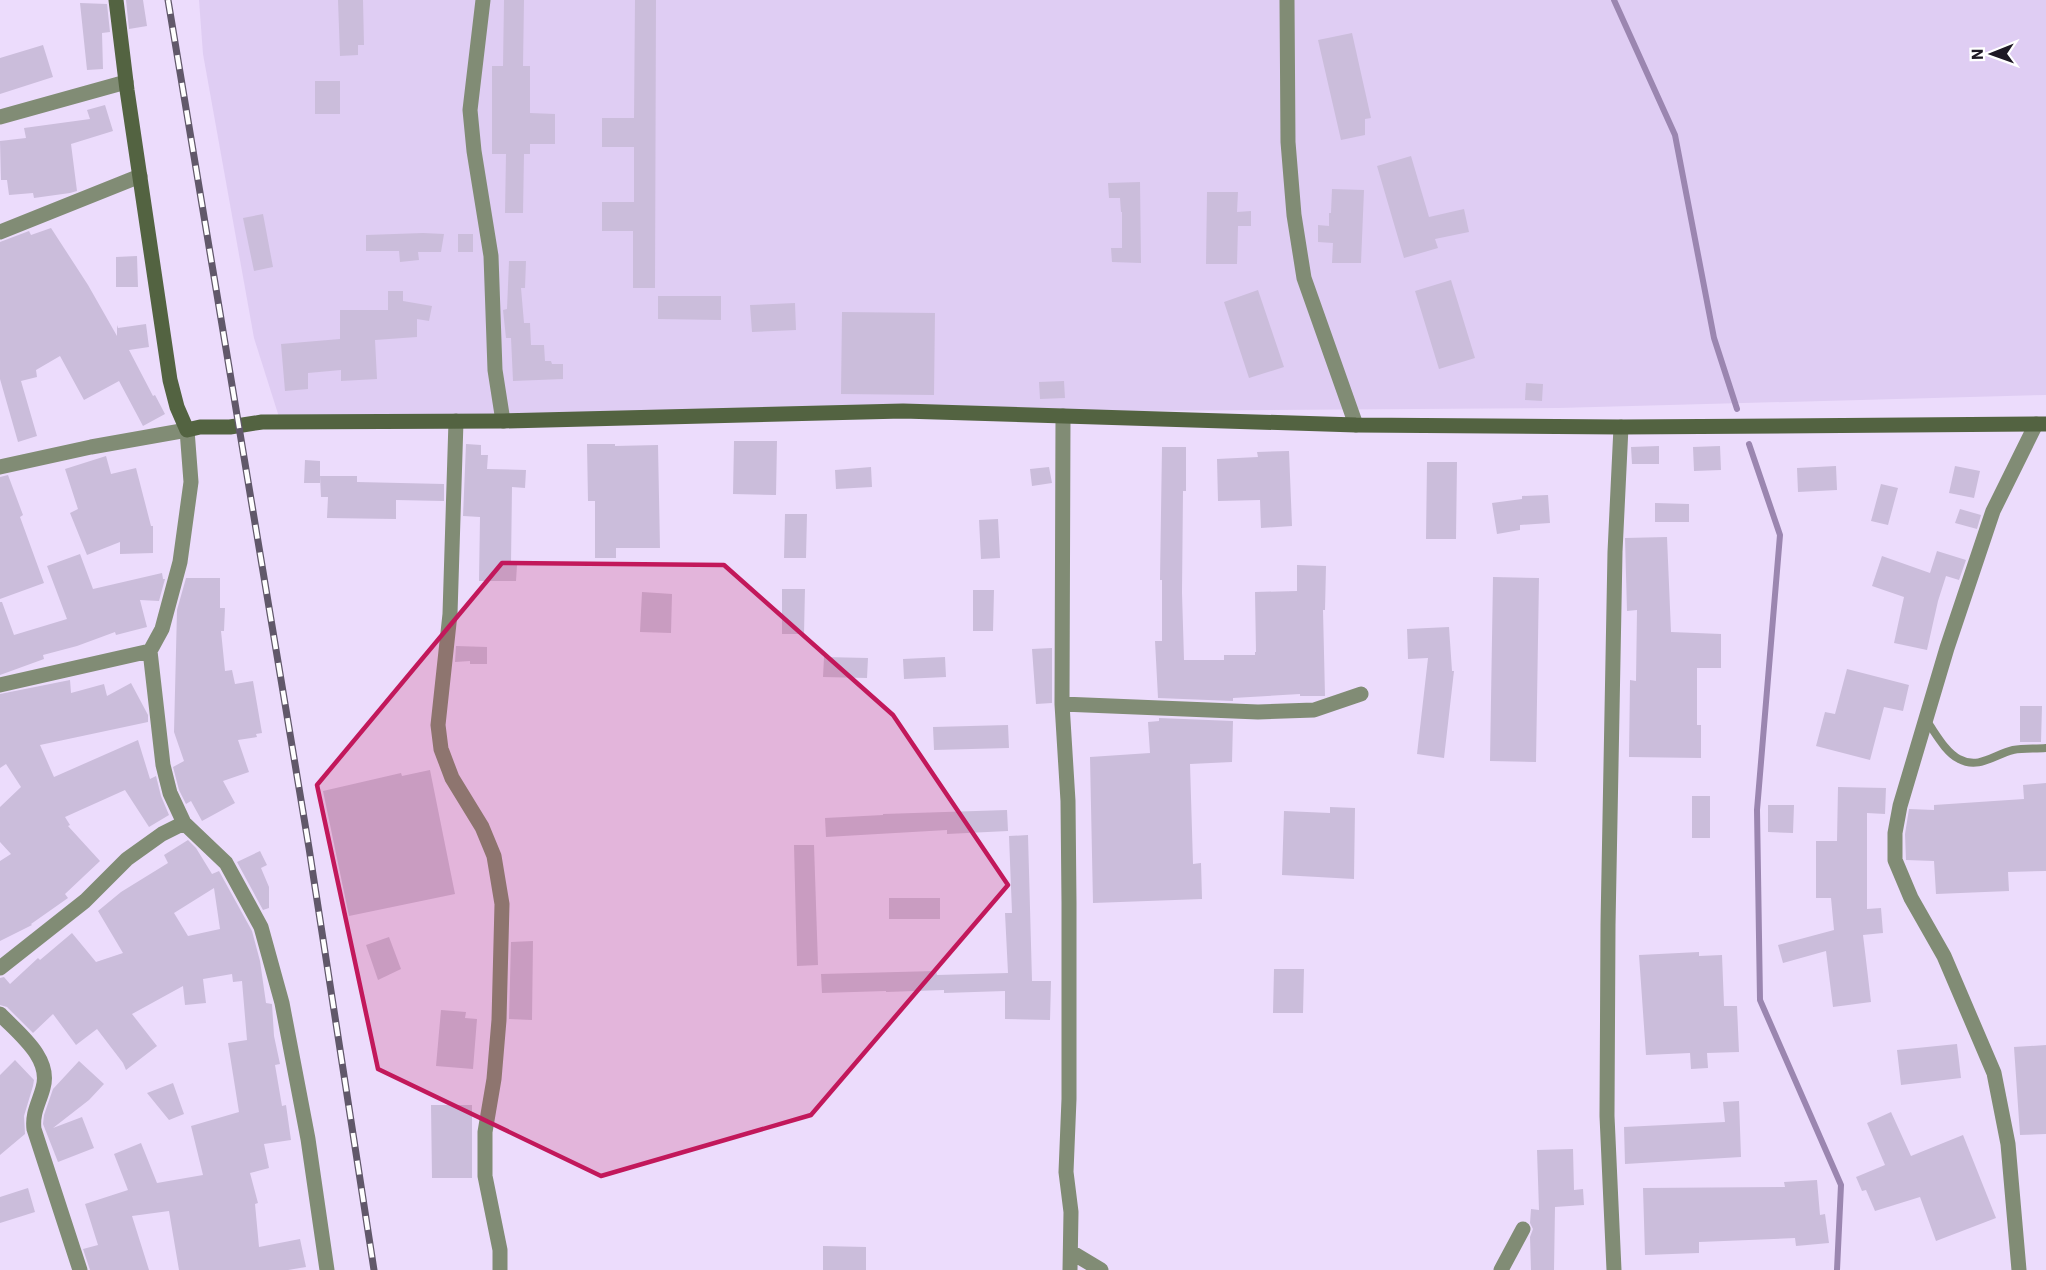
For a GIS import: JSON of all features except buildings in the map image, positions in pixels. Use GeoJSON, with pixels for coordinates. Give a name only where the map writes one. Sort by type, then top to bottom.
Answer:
{"type":"FeatureCollection","features":[{"type":"Feature","properties":{"kind":"street"},"geometry":{"type":"LineString","coordinates":[[116,0],[170,380],[177,407],[187,430],[191,482],[180,562],[162,628],[150,651],[163,765],[170,793],[184,823],[225,863],[261,927],[284,1014],[308,1139],[327,1270]]}},
{"type":"Feature","properties":{"kind":"street"},"geometry":{"type":"LineString","coordinates":[[483,0],[470,110],[474,151],[491,256],[495,370],[503,421]]}},
{"type":"Feature","properties":{"kind":"street"},"geometry":{"type":"LineString","coordinates":[[1287,0],[1288,142],[1294,215],[1304,278],[1356,425]]}},
{"type":"Feature","properties":{"kind":"street"},"geometry":{"type":"LineString","coordinates":[[0,117],[126,82]]}},
{"type":"Feature","properties":{"kind":"street"},"geometry":{"type":"LineString","coordinates":[[0,232],[140,176]]}},
{"type":"Feature","properties":{"kind":"street"},"geometry":{"type":"LineString","coordinates":[[0,467],[200,426],[230,427],[262,422],[503,421],[903,411],[1356,425],[1621,427],[2041,424],[1993,510],[1925,720],[1900,806],[1895,833],[1895,860],[1911,898],[1944,956],[1994,1073],[2008,1144],[2019,1270]]}},
{"type":"Feature","properties":{"kind":"street"},"geometry":{"type":"LineString","coordinates":[[1063,416],[1062,704],[1068,801],[1069,1100],[1066,1172],[1071,1212],[1070,1270]]}},
{"type":"Feature","properties":{"kind":"street"},"geometry":{"type":"LineString","coordinates":[[456,421],[450,614],[438,725],[441,749],[452,778],[482,827],[494,856],[502,904],[499,1020],[494,1079],[485,1132],[485,1176],[500,1250],[500,1270]]}},
{"type":"Feature","properties":{"kind":"street"},"geometry":{"type":"LineString","coordinates":[[1614,1270],[1607,1116],[1607,937],[1621,427]]}},
{"type":"Feature","properties":{"kind":"street"},"geometry":{"type":"LineString","coordinates":[[0,685],[150,651]]}},
{"type":"Feature","properties":{"kind":"street"},"geometry":{"type":"LineString","coordinates":[[1062,704],[1258,712],[1314,710],[1361,694]]}},
{"type":"Feature","properties":{"kind":"street"},"geometry":{"type":"LineString","coordinates":[[0,969],[85,901],[127,859],[162,834],[184,823]]}},
{"type":"Feature","properties":{"kind":"street"},"geometry":{"type":"LineString","coordinates":[[0,1014],[33,1050],[45,1072],[44,1086],[34,1109],[34,1129],[80,1270]]}},
{"type":"Feature","properties":{"kind":"street"},"geometry":{"type":"LineString","coordinates":[[1501,1270],[1523,1229]]}},
{"type":"Feature","properties":{"kind":"street"},"geometry":{"type":"LineString","coordinates":[[1071,1251],[1101,1270]]}},
{"type":"Feature","properties":{"kind":"lane"},"geometry":{"type":"LineString","coordinates":[[1925,720],[1946,748],[1966,762],[1993,759],[2012,751],[2046,748]]}},
{"type":"Feature","properties":{"kind":"highlighted area"},"geometry":{"type":"Polygon","coordinates":[[[502,563],[724,565],[893,715],[1008,885],[811,1115],[601,1176],[378,1069],[317,785],[502,563]]]}},
{"type":"Feature","properties":{"kind":"shaded area"},"geometry":{"type":"Polygon","coordinates":[[[199,0],[2046,0],[2046,395],[1558,408],[279,417],[254,338],[203,54],[199,0]]]}},
{"type":"Feature","properties":{"kind":"waterway"},"geometry":{"type":"LineString","coordinates":[[1614,0],[1675,135],[1714,338],[1737,409]]}},
{"type":"Feature","properties":{"kind":"waterway"},"geometry":{"type":"LineString","coordinates":[[1749,444],[1780,535],[1757,810],[1760,1000],[1841,1185],[1837,1270]]}},
{"type":"Feature","properties":{"kind":"railway"},"geometry":{"type":"LineString","coordinates":[[168,0],[309,848],[374,1270]]}}]}
